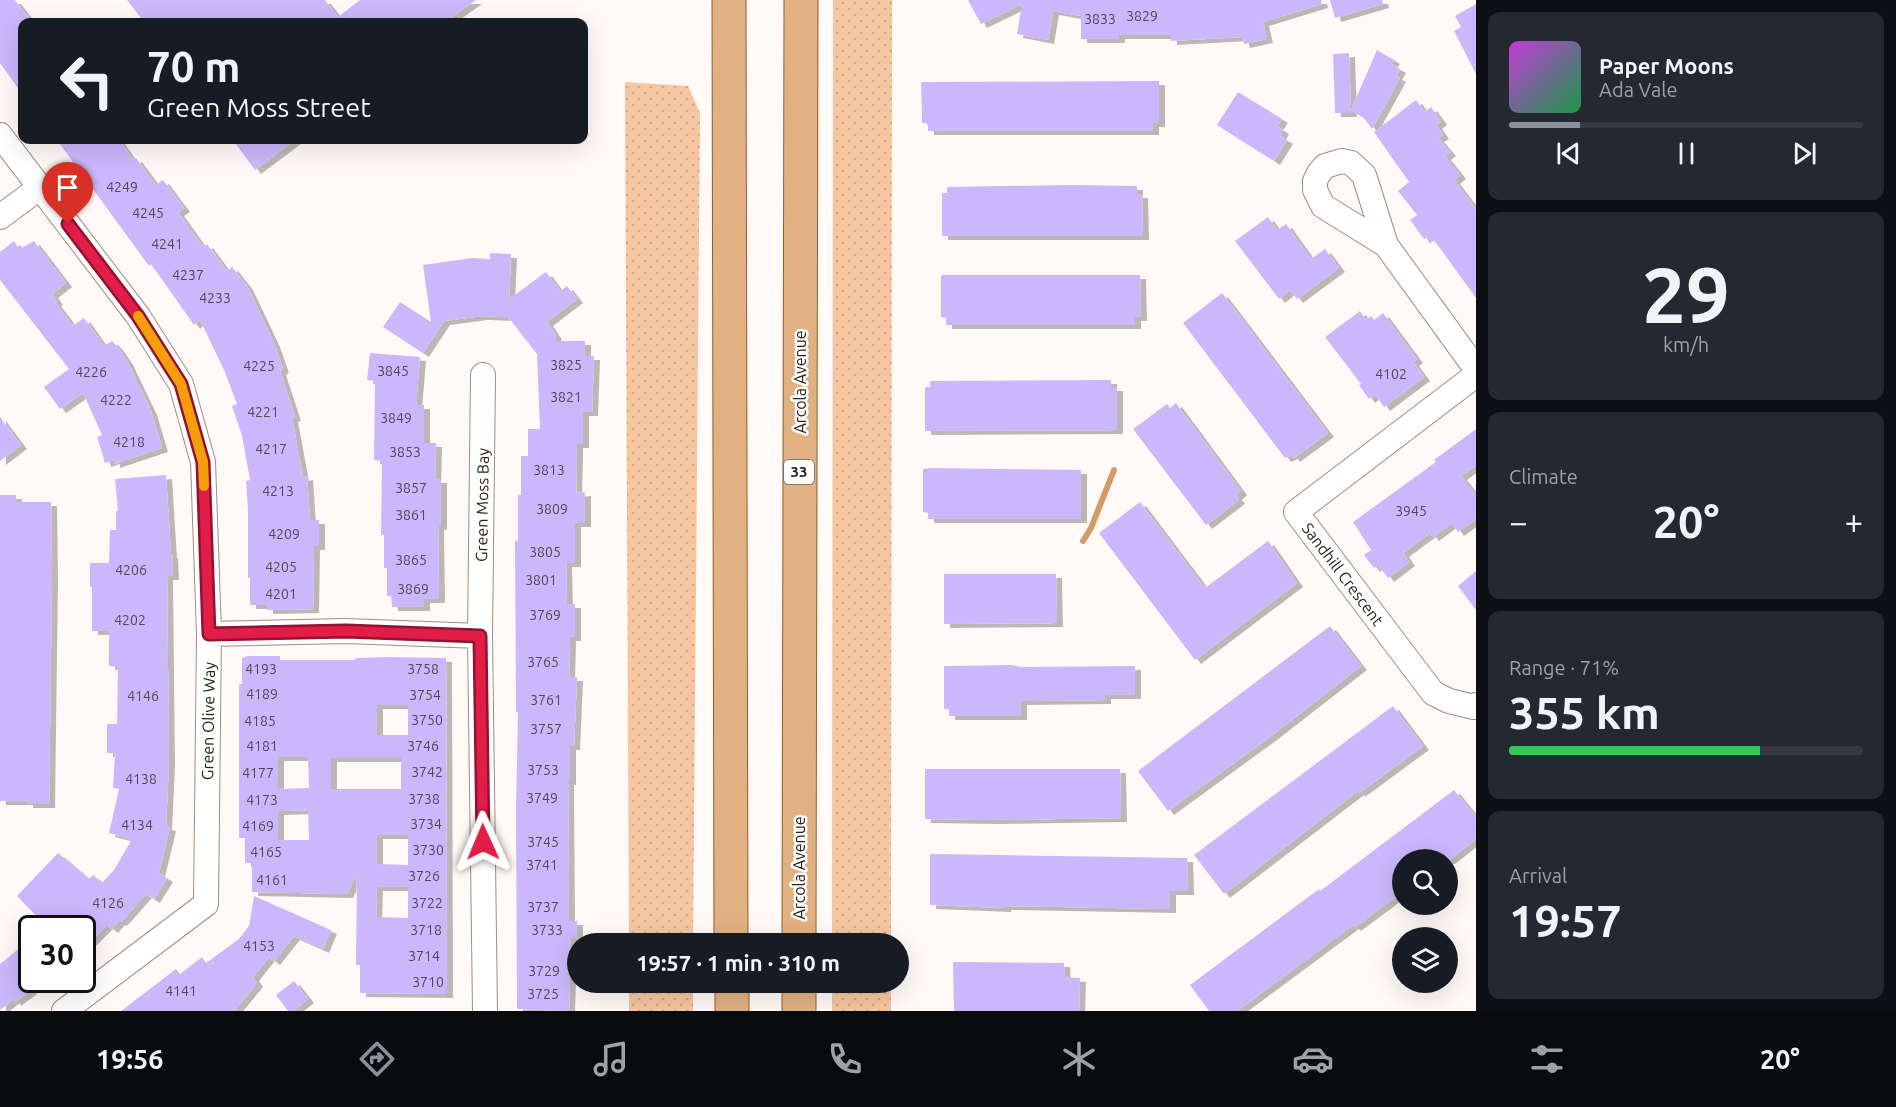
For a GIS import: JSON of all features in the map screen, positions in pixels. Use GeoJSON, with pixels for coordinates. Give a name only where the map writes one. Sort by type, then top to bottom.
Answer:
{"type":"FeatureCollection","features":[{"type":"Feature","properties":{"kind":"main road"},"geometry":{"type":"LineString","coordinates":[[729,0],[731,933]]}},
{"type":"Feature","properties":{"kind":"main road","name":"Arcola Avenue"},"geometry":{"type":"LineString","coordinates":[[799,933],[801,0]]}},
{"type":"Feature","properties":{"kind":"main road"},"geometry":{"type":"LineString","coordinates":[[732,993],[732,1011]]}},
{"type":"Feature","properties":{"kind":"main road"},"geometry":{"type":"LineString","coordinates":[[799,993],[799,1011]]}},
{"type":"Feature","properties":{"kind":"street","name":"Green Olive Way"},"geometry":{"type":"LineString","coordinates":[[0,135],[138,316],[181,384],[203,462],[209,634],[206,904],[64,1011]]}},
{"type":"Feature","properties":{"kind":"street"},"geometry":{"type":"LineString","coordinates":[[0,217],[39,188]]}},
{"type":"Feature","properties":{"kind":"street"},"geometry":{"type":"LineString","coordinates":[[1386,245],[1476,369]]}},
{"type":"Feature","properties":{"kind":"street","name":"Green Moss Bay"},"geometry":{"type":"LineString","coordinates":[[483,375],[480,636],[485,1011]]}},
{"type":"Feature","properties":{"kind":"street","name":"Sandhill Crescent"},"geometry":{"type":"LineString","coordinates":[[1476,375],[1296,512],[1433,693],[1449,702],[1474,707],[1476,705]]}},
{"type":"Feature","properties":{"kind":"street"},"geometry":{"type":"LineString","coordinates":[[209,634],[346,631],[480,636]]}},
{"type":"Feature","properties":{"kind":"shaded area"},"geometry":{"type":"Polygon","coordinates":[[[833,0],[892,0],[891,933],[832,933],[833,0]]]}},
{"type":"Feature","properties":{"kind":"shaded area"},"geometry":{"type":"Polygon","coordinates":[[[625,82],[688,86],[700,113],[693,933],[629,933],[625,82]]]}},
{"type":"Feature","properties":{"kind":"shaded area"},"geometry":{"type":"Polygon","coordinates":[[[629,993],[693,993],[693,1011],[629,1011],[629,993]]]}},
{"type":"Feature","properties":{"kind":"shaded area"},"geometry":{"type":"Polygon","coordinates":[[[832,993],[891,993],[891,1011],[832,1011],[832,993]]]}},
{"type":"Feature","properties":{"kind":"building"},"geometry":{"type":"Polygon","coordinates":[[[0,0],[15,0],[29,18],[18,18],[18,88],[0,63],[0,0]]]}},
{"type":"Feature","properties":{"kind":"building"},"geometry":{"type":"Polygon","coordinates":[[[127,0],[325,0],[338,17],[360,0],[476,0],[451,18],[141,18],[127,0]]]}},
{"type":"Feature","properties":{"kind":"building"},"geometry":{"type":"Polygon","coordinates":[[[968,0],[1321,0],[1322,4],[1263,22],[1267,39],[1244,44],[1242,37],[1171,41],[1171,35],[1119,35],[1119,39],[1081,39],[1081,16],[1053,11],[1048,40],[1017,34],[1022,4],[981,24],[968,0]]]}},
{"type":"Feature","properties":{"kind":"building"},"geometry":{"type":"Polygon","coordinates":[[[1330,0],[1382,0],[1383,4],[1335,18],[1330,0]]]}},
{"type":"Feature","properties":{"kind":"building"},"geometry":{"type":"Polygon","coordinates":[[[1476,4],[1476,74],[1454,31],[1461,27],[1455,16],[1476,4]]]}},
{"type":"Feature","properties":{"kind":"building"},"geometry":{"type":"Polygon","coordinates":[[[1377,50],[1394,60],[1391,64],[1400,69],[1396,76],[1400,78],[1372,129],[1363,117],[1351,110],[1377,50]]]}},
{"type":"Feature","properties":{"kind":"building"},"geometry":{"type":"Polygon","coordinates":[[[1349,53],[1351,113],[1335,113],[1333,54],[1349,53]]]}},
{"type":"Feature","properties":{"kind":"building"},"geometry":{"type":"Polygon","coordinates":[[[1159,81],[1159,123],[1153,123],[1153,131],[928,131],[926,123],[922,123],[921,82],[1159,81]]]}},
{"type":"Feature","properties":{"kind":"building"},"geometry":{"type":"Polygon","coordinates":[[[1238,92],[1282,119],[1277,126],[1283,130],[1280,136],[1287,140],[1274,161],[1217,125],[1238,92]]]}},
{"type":"Feature","properties":{"kind":"building"},"geometry":{"type":"Polygon","coordinates":[[[1416,100],[1425,112],[1431,107],[1441,121],[1436,125],[1443,135],[1438,138],[1450,152],[1445,156],[1460,175],[1454,180],[1476,209],[1476,298],[1434,240],[1432,242],[1428,237],[1424,239],[1410,220],[1417,215],[1398,191],[1409,182],[1374,132],[1416,100]]]}},
{"type":"Feature","properties":{"kind":"building"},"geometry":{"type":"Polygon","coordinates":[[[60,144],[122,144],[133,160],[136,158],[156,185],[163,180],[184,208],[178,212],[203,247],[207,244],[227,271],[232,267],[247,286],[274,343],[283,369],[280,371],[295,417],[292,418],[303,477],[307,476],[310,520],[319,520],[319,546],[314,546],[313,609],[267,610],[267,605],[250,605],[246,481],[250,480],[242,436],[232,406],[237,404],[224,370],[200,320],[194,325],[151,264],[149,266],[60,144]]]}},
{"type":"Feature","properties":{"kind":"building"},"geometry":{"type":"Polygon","coordinates":[[[236,144],[290,144],[255,170],[236,144]]]}},
{"type":"Feature","properties":{"kind":"building"},"geometry":{"type":"Polygon","coordinates":[[[1137,186],[1137,194],[1142,194],[1143,236],[942,236],[942,193],[947,193],[947,187],[1137,186]]]}},
{"type":"Feature","properties":{"kind":"building"},"geometry":{"type":"Polygon","coordinates":[[[1268,217],[1277,230],[1286,224],[1311,259],[1325,249],[1339,268],[1297,299],[1290,290],[1279,299],[1235,241],[1268,217]]]}},
{"type":"Feature","properties":{"kind":"building"},"geometry":{"type":"Polygon","coordinates":[[[14,241],[19,249],[34,241],[66,283],[52,294],[57,301],[55,302],[73,326],[84,318],[104,346],[112,341],[117,346],[127,361],[151,411],[162,448],[114,464],[114,460],[105,463],[97,437],[102,435],[83,393],[60,409],[44,387],[69,369],[0,280],[0,252],[14,241]]]}},
{"type":"Feature","properties":{"kind":"building"},"geometry":{"type":"Polygon","coordinates":[[[490,253],[511,254],[509,299],[546,272],[560,291],[567,286],[577,299],[547,322],[555,334],[556,341],[585,341],[585,356],[594,356],[592,412],[583,412],[583,444],[577,444],[576,493],[585,492],[585,523],[575,523],[575,563],[566,563],[567,604],[575,604],[575,637],[570,637],[569,677],[577,677],[574,746],[570,746],[570,781],[568,781],[569,921],[577,921],[577,933],[567,933],[569,1011],[517,1009],[518,712],[516,712],[515,541],[518,541],[521,456],[528,456],[528,429],[540,429],[537,354],[508,317],[482,316],[444,321],[423,353],[383,327],[400,302],[431,322],[423,265],[472,258],[490,259],[490,253]]]}},
{"type":"Feature","properties":{"kind":"building"},"geometry":{"type":"Polygon","coordinates":[[[941,275],[1140,275],[1141,317],[1135,317],[1135,325],[946,325],[946,318],[941,317],[941,275]]]}},
{"type":"Feature","properties":{"kind":"building"},"geometry":{"type":"Polygon","coordinates":[[[1222,293],[1328,433],[1294,458],[1292,455],[1285,458],[1183,323],[1222,293]]]}},
{"type":"Feature","properties":{"kind":"building"},"geometry":{"type":"Polygon","coordinates":[[[1360,311],[1366,320],[1371,316],[1374,320],[1383,313],[1417,359],[1413,362],[1424,377],[1384,407],[1375,394],[1369,399],[1359,385],[1361,384],[1325,337],[1360,311]]]}},
{"type":"Feature","properties":{"kind":"building"},"geometry":{"type":"Polygon","coordinates":[[[370,353],[420,357],[416,405],[424,405],[424,443],[436,443],[435,479],[441,479],[441,526],[438,526],[439,599],[424,599],[424,607],[392,607],[391,596],[387,596],[384,535],[381,535],[382,461],[374,460],[375,381],[367,380],[370,353]]]}},
{"type":"Feature","properties":{"kind":"building"},"geometry":{"type":"Polygon","coordinates":[[[1111,380],[1111,387],[1117,387],[1117,430],[925,431],[925,387],[930,387],[930,381],[1111,380]]]}},
{"type":"Feature","properties":{"kind":"building"},"geometry":{"type":"Polygon","coordinates":[[[1176,403],[1241,491],[1236,496],[1239,500],[1206,525],[1133,429],[1167,404],[1170,408],[1176,403]]]}},
{"type":"Feature","properties":{"kind":"building"},"geometry":{"type":"Polygon","coordinates":[[[0,417],[21,445],[0,461],[0,417]]]}},
{"type":"Feature","properties":{"kind":"building"},"geometry":{"type":"Polygon","coordinates":[[[1476,429],[1476,465],[1461,476],[1476,495],[1476,519],[1458,532],[1452,523],[1433,537],[1430,533],[1403,553],[1409,562],[1388,578],[1378,565],[1374,568],[1364,555],[1371,550],[1353,522],[1436,462],[1434,460],[1476,429]]]}},
{"type":"Feature","properties":{"kind":"building"},"geometry":{"type":"Polygon","coordinates":[[[923,469],[1081,470],[1081,519],[928,519],[928,513],[923,512],[923,469]]]}},
{"type":"Feature","properties":{"kind":"building"},"geometry":{"type":"Polygon","coordinates":[[[166,475],[173,576],[167,576],[169,762],[166,826],[170,827],[159,873],[167,878],[154,899],[146,894],[121,922],[119,921],[112,929],[107,925],[96,936],[96,915],[35,915],[17,896],[58,853],[89,879],[93,875],[102,883],[114,870],[132,839],[109,833],[119,789],[113,788],[115,753],[107,753],[107,724],[117,724],[118,667],[109,666],[109,631],[92,631],[90,563],[109,563],[110,530],[116,530],[116,511],[118,511],[115,479],[166,475]]]}},
{"type":"Feature","properties":{"kind":"building"},"geometry":{"type":"Polygon","coordinates":[[[0,495],[16,495],[16,502],[51,502],[49,804],[0,801],[0,495]]]}},
{"type":"Feature","properties":{"kind":"building"},"geometry":{"type":"Polygon","coordinates":[[[1140,502],[1205,588],[1268,541],[1297,583],[1195,660],[1099,533],[1140,502]]]}},
{"type":"Feature","properties":{"kind":"building"},"geometry":{"type":"Polygon","coordinates":[[[1476,571],[1476,610],[1458,586],[1476,571]]]}},
{"type":"Feature","properties":{"kind":"building"},"geometry":{"type":"Polygon","coordinates":[[[944,574],[1056,574],[1057,623],[944,624],[944,574]]]}},
{"type":"Feature","properties":{"kind":"building"},"geometry":{"type":"Polygon","coordinates":[[[1330,626],[1361,666],[1271,736],[1168,811],[1138,771],[1330,626]]]}},
{"type":"Feature","properties":{"kind":"building"},"geometry":{"type":"Polygon","coordinates":[[[280,656],[280,660],[355,660],[355,658],[388,657],[446,658],[447,994],[360,993],[360,965],[356,965],[357,873],[347,894],[252,892],[252,863],[245,863],[245,838],[239,838],[239,684],[242,684],[242,658],[280,656]],[[377,705],[377,735],[408,735],[408,705],[377,705]],[[278,757],[278,789],[309,788],[308,757],[278,757]],[[331,758],[331,789],[401,789],[401,758],[331,758]],[[308,810],[278,811],[278,840],[309,840],[308,810]],[[377,835],[377,864],[408,865],[408,835],[377,835]],[[377,887],[376,917],[408,918],[408,887],[377,887]]]}},
{"type":"Feature","properties":{"kind":"building"},"geometry":{"type":"Polygon","coordinates":[[[1012,665],[1021,667],[1135,666],[1135,695],[1105,695],[1105,700],[1021,701],[1021,716],[949,716],[949,709],[944,709],[944,666],[1012,665]]]}},
{"type":"Feature","properties":{"kind":"building"},"geometry":{"type":"Polygon","coordinates":[[[1393,706],[1423,746],[1359,793],[1358,791],[1224,894],[1194,855],[1393,706]]]}},
{"type":"Feature","properties":{"kind":"building"},"geometry":{"type":"Polygon","coordinates":[[[925,769],[1120,769],[1121,818],[925,819],[925,769]]]}},
{"type":"Feature","properties":{"kind":"building"},"geometry":{"type":"Polygon","coordinates":[[[1454,790],[1476,817],[1476,839],[1458,853],[1458,849],[1392,849],[1392,899],[1355,927],[1353,925],[1237,1011],[1209,1011],[1190,985],[1319,889],[1320,891],[1454,790]]]}},
{"type":"Feature","properties":{"kind":"building"},"geometry":{"type":"Polygon","coordinates":[[[930,854],[1187,858],[1188,891],[1170,891],[1170,909],[930,905],[930,854]]]}},
{"type":"Feature","properties":{"kind":"building"},"geometry":{"type":"Polygon","coordinates":[[[254,896],[331,930],[323,949],[294,936],[274,961],[269,957],[253,977],[257,983],[234,1011],[121,1011],[176,969],[180,974],[202,957],[206,963],[239,939],[249,926],[254,896]]]}},
{"type":"Feature","properties":{"kind":"building"},"geometry":{"type":"Polygon","coordinates":[[[18,949],[18,993],[27,993],[15,1002],[14,999],[0,1010],[0,964],[18,949]]]}},
{"type":"Feature","properties":{"kind":"building"},"geometry":{"type":"Polygon","coordinates":[[[953,962],[1064,963],[1065,977],[1080,978],[1079,1011],[954,1011],[953,962]]]}},
{"type":"Feature","properties":{"kind":"building"},"geometry":{"type":"Polygon","coordinates":[[[294,981],[308,999],[293,1011],[288,1011],[276,995],[294,981]]]}},
{"type":"Feature","properties":{"kind":"waterway"},"geometry":{"type":"LineString","coordinates":[[1083,541],[1091,528],[1114,470]]}},
{"type":"Feature","properties":{"kind":"slow traffic"},"geometry":{"type":"LineString","coordinates":[[138,316],[181,384],[203,462],[204,486]]}},
{"type":"Feature","properties":{"kind":"route"},"geometry":{"type":"LineString","coordinates":[[68,224],[138,316],[181,384],[203,462],[209,634],[346,631],[480,636],[483,842]]}}]}
